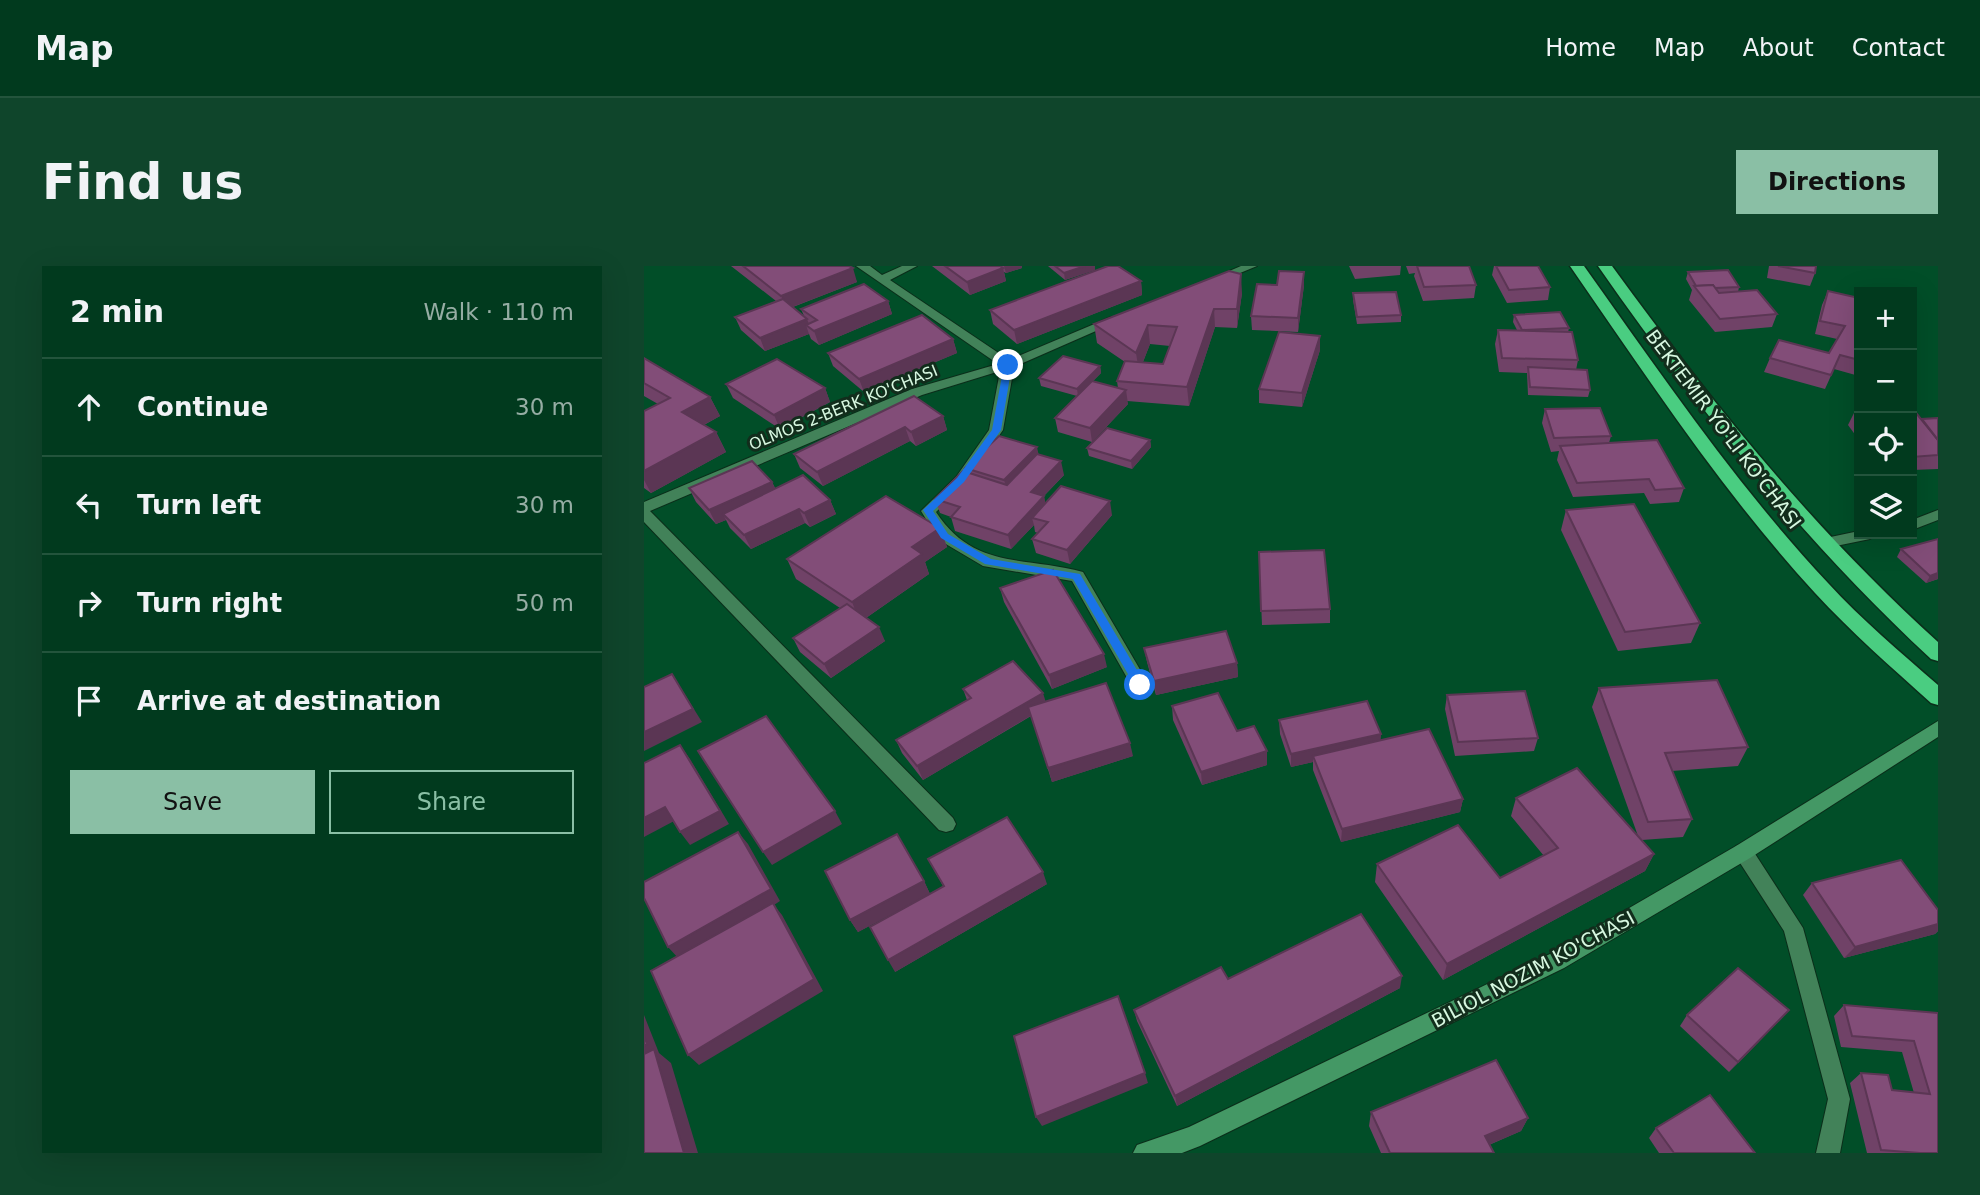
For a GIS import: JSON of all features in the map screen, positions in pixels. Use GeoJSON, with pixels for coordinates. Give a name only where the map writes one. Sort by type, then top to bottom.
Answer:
{"type":"FeatureCollection","features":[{"type":"Feature","properties":{"kind":"highway","name":"BEKTEMIR YO'LI KO'CHASI"},"geometry":{"type":"LineString","coordinates":[[1577,266],[1736,487],[1801,564],[1871,637],[1938,697]]}},
{"type":"Feature","properties":{"kind":"highway","name":"BEKTEMIR YO'LI KO'CHASI"},"geometry":{"type":"LineString","coordinates":[[1605,266],[1760,472],[1905,625],[1938,654]]}},
{"type":"Feature","properties":{"kind":"street"},"geometry":{"type":"LineString","coordinates":[[862,266],[1008,365],[996,430],[961,480],[928,510],[944,536],[988,562],[1077,576],[1140,685]]}},
{"type":"Feature","properties":{"kind":"street"},"geometry":{"type":"LineString","coordinates":[[882,279],[911,266]]}},
{"type":"Feature","properties":{"kind":"street"},"geometry":{"type":"LineString","coordinates":[[1194,288],[1251,266]]}},
{"type":"Feature","properties":{"kind":"street","name":"OLMOS 2-BERK KO'CHASI"},"geometry":{"type":"LineString","coordinates":[[644,511],[917,392],[1008,365],[1134,312]]}},
{"type":"Feature","properties":{"kind":"street"},"geometry":{"type":"LineString","coordinates":[[644,511],[946,824]]}},
{"type":"Feature","properties":{"kind":"street"},"geometry":{"type":"LineString","coordinates":[[1917,523],[1938,515]]}},
{"type":"Feature","properties":{"kind":"street"},"geometry":{"type":"LineString","coordinates":[[1826,543],[1854,537]]}},
{"type":"Feature","properties":{"kind":"street","name":"BILIOL NOZIM KO'CHASI"},"geometry":{"type":"LineString","coordinates":[[1145,1153],[1204,1132],[1557,961],[1743,852],[1938,728]]}},
{"type":"Feature","properties":{"kind":"street"},"geometry":{"type":"LineString","coordinates":[[1743,852],[1793,928],[1839,1099],[1828,1153]]}},
{"type":"Feature","properties":{"kind":"building"},"geometry":{"type":"Polygon","coordinates":[[[743,266],[849,266],[853,268],[781,296],[743,266]]]}},
{"type":"Feature","properties":{"kind":"building"},"geometry":{"type":"Polygon","coordinates":[[[945,266],[1000,266],[1003,268],[967,282],[945,266]]]}},
{"type":"Feature","properties":{"kind":"building"},"geometry":{"type":"Polygon","coordinates":[[[1055,266],[1085,266],[1064,273],[1055,266]]]}},
{"type":"Feature","properties":{"kind":"building"},"geometry":{"type":"Polygon","coordinates":[[[1108,266],[1118,266],[1141,281],[1014,330],[990,310],[1108,266]]]}},
{"type":"Feature","properties":{"kind":"building"},"geometry":{"type":"Polygon","coordinates":[[[1417,266],[1469,266],[1476,285],[1424,287],[1417,266]]]}},
{"type":"Feature","properties":{"kind":"building"},"geometry":{"type":"Polygon","coordinates":[[[1496,266],[1538,266],[1550,287],[1509,290],[1496,266]]]}},
{"type":"Feature","properties":{"kind":"building"},"geometry":{"type":"Polygon","coordinates":[[[1778,266],[1816,266],[1815,273],[1778,266]]]}},
{"type":"Feature","properties":{"kind":"building"},"geometry":{"type":"Polygon","coordinates":[[[1728,270],[1739,287],[1696,286],[1688,272],[1728,270]]]}},
{"type":"Feature","properties":{"kind":"building"},"geometry":{"type":"Polygon","coordinates":[[[1229,271],[1241,274],[1237,309],[1214,309],[1187,387],[1117,381],[1125,361],[1163,364],[1177,327],[1148,325],[1136,353],[1094,324],[1229,271]]]}},
{"type":"Feature","properties":{"kind":"building"},"geometry":{"type":"Polygon","coordinates":[[[1279,271],[1304,272],[1298,318],[1251,316],[1257,284],[1277,285],[1279,271]]]}},
{"type":"Feature","properties":{"kind":"building"},"geometry":{"type":"Polygon","coordinates":[[[864,284],[888,301],[814,331],[806,325],[817,320],[801,309],[864,284]]]}},
{"type":"Feature","properties":{"kind":"building"},"geometry":{"type":"Polygon","coordinates":[[[1713,285],[1719,293],[1757,290],[1777,314],[1720,319],[1694,286],[1713,285]]]}},
{"type":"Feature","properties":{"kind":"building"},"geometry":{"type":"Polygon","coordinates":[[[1828,291],[1854,297],[1854,359],[1840,355],[1831,375],[1770,358],[1779,340],[1829,353],[1845,326],[1820,321],[1828,291]]]}},
{"type":"Feature","properties":{"kind":"building"},"geometry":{"type":"Polygon","coordinates":[[[1396,292],[1401,315],[1357,317],[1353,293],[1396,292]]]}},
{"type":"Feature","properties":{"kind":"building"},"geometry":{"type":"Polygon","coordinates":[[[783,299],[807,319],[760,338],[735,317],[783,299]]]}},
{"type":"Feature","properties":{"kind":"building"},"geometry":{"type":"Polygon","coordinates":[[[1560,312],[1569,328],[1522,330],[1514,315],[1560,312]]]}},
{"type":"Feature","properties":{"kind":"building"},"geometry":{"type":"Polygon","coordinates":[[[922,315],[953,339],[859,379],[828,353],[922,315]]]}},
{"type":"Feature","properties":{"kind":"building"},"geometry":{"type":"Polygon","coordinates":[[[1498,330],[1572,332],[1578,360],[1502,358],[1498,330]]]}},
{"type":"Feature","properties":{"kind":"building"},"geometry":{"type":"Polygon","coordinates":[[[1279,332],[1320,336],[1302,393],[1259,389],[1279,332]]]}},
{"type":"Feature","properties":{"kind":"building"},"geometry":{"type":"Polygon","coordinates":[[[1063,356],[1100,366],[1077,389],[1039,378],[1063,356]]]}},
{"type":"Feature","properties":{"kind":"building"},"geometry":{"type":"Polygon","coordinates":[[[644,358],[710,397],[682,412],[716,432],[644,471],[644,411],[670,398],[644,383],[644,358]]]}},
{"type":"Feature","properties":{"kind":"building"},"geometry":{"type":"Polygon","coordinates":[[[777,359],[825,388],[774,415],[726,384],[777,359]]]}},
{"type":"Feature","properties":{"kind":"building"},"geometry":{"type":"Polygon","coordinates":[[[1528,367],[1587,370],[1590,390],[1530,387],[1528,367]]]}},
{"type":"Feature","properties":{"kind":"building"},"geometry":{"type":"Polygon","coordinates":[[[1092,381],[1126,390],[1090,428],[1055,418],[1092,381]]]}},
{"type":"Feature","properties":{"kind":"building"},"geometry":{"type":"Polygon","coordinates":[[[914,396],[943,416],[911,432],[905,427],[817,472],[794,454],[914,396]]]}},
{"type":"Feature","properties":{"kind":"building"},"geometry":{"type":"Polygon","coordinates":[[[1600,408],[1611,436],[1554,438],[1545,409],[1600,408]]]}},
{"type":"Feature","properties":{"kind":"building"},"geometry":{"type":"Polygon","coordinates":[[[1917,414],[1938,440],[1938,455],[1917,457],[1917,414]]]}},
{"type":"Feature","properties":{"kind":"building"},"geometry":{"type":"Polygon","coordinates":[[[1938,418],[1938,440],[1922,419],[1938,418]]]}},
{"type":"Feature","properties":{"kind":"building"},"geometry":{"type":"Polygon","coordinates":[[[1107,428],[1150,440],[1131,461],[1087,448],[1107,428]]]}},
{"type":"Feature","properties":{"kind":"building"},"geometry":{"type":"Polygon","coordinates":[[[999,436],[1037,447],[1004,480],[965,468],[999,436]]]}},
{"type":"Feature","properties":{"kind":"building"},"geometry":{"type":"Polygon","coordinates":[[[1657,440],[1684,488],[1655,490],[1649,479],[1577,483],[1560,446],[1657,440]]]}},
{"type":"Feature","properties":{"kind":"building"},"geometry":{"type":"Polygon","coordinates":[[[1037,454],[1061,461],[1031,492],[1044,496],[1008,535],[951,517],[960,507],[935,499],[963,471],[1007,485],[1037,454]]]}},
{"type":"Feature","properties":{"kind":"building"},"geometry":{"type":"Polygon","coordinates":[[[752,461],[772,482],[709,510],[689,488],[752,461]]]}},
{"type":"Feature","properties":{"kind":"building"},"geometry":{"type":"Polygon","coordinates":[[[803,475],[830,500],[804,513],[799,509],[744,535],[723,514],[803,475]]]}},
{"type":"Feature","properties":{"kind":"building"},"geometry":{"type":"Polygon","coordinates":[[[1061,486],[1110,501],[1067,550],[1032,539],[1048,522],[1032,518],[1061,486]]]}},
{"type":"Feature","properties":{"kind":"building"},"geometry":{"type":"Polygon","coordinates":[[[886,496],[940,528],[912,547],[922,554],[852,602],[787,559],[886,496]]]}},
{"type":"Feature","properties":{"kind":"building"},"geometry":{"type":"Polygon","coordinates":[[[1634,504],[1700,623],[1625,632],[1566,510],[1634,504]]]}},
{"type":"Feature","properties":{"kind":"building"},"geometry":{"type":"Polygon","coordinates":[[[1938,539],[1938,573],[1930,576],[1901,549],[1938,539]]]}},
{"type":"Feature","properties":{"kind":"building"},"geometry":{"type":"Polygon","coordinates":[[[1324,550],[1330,609],[1261,611],[1259,552],[1324,550]]]}},
{"type":"Feature","properties":{"kind":"building"},"geometry":{"type":"Polygon","coordinates":[[[1053,570],[1104,654],[1049,675],[1000,588],[1053,570]]]}},
{"type":"Feature","properties":{"kind":"building"},"geometry":{"type":"Polygon","coordinates":[[[847,604],[879,627],[824,664],[793,638],[847,604]]]}},
{"type":"Feature","properties":{"kind":"building"},"geometry":{"type":"Polygon","coordinates":[[[1226,631],[1237,663],[1154,681],[1144,648],[1226,631]]]}},
{"type":"Feature","properties":{"kind":"building"},"geometry":{"type":"Polygon","coordinates":[[[1013,661],[1043,693],[917,766],[896,740],[971,698],[963,689],[1013,661]]]}},
{"type":"Feature","properties":{"kind":"building"},"geometry":{"type":"Polygon","coordinates":[[[672,674],[693,709],[644,732],[644,687],[672,674]]]}},
{"type":"Feature","properties":{"kind":"building"},"geometry":{"type":"Polygon","coordinates":[[[1717,680],[1748,747],[1665,753],[1692,819],[1648,822],[1599,688],[1717,680]]]}},
{"type":"Feature","properties":{"kind":"building"},"geometry":{"type":"Polygon","coordinates":[[[1106,683],[1130,743],[1048,768],[1028,707],[1106,683]]]}},
{"type":"Feature","properties":{"kind":"building"},"geometry":{"type":"Polygon","coordinates":[[[1525,691],[1538,738],[1458,742],[1447,695],[1525,691]]]}},
{"type":"Feature","properties":{"kind":"building"},"geometry":{"type":"Polygon","coordinates":[[[1218,693],[1237,731],[1254,726],[1267,751],[1201,772],[1172,706],[1218,693]]]}},
{"type":"Feature","properties":{"kind":"building"},"geometry":{"type":"Polygon","coordinates":[[[1367,701],[1381,734],[1291,754],[1279,720],[1367,701]]]}},
{"type":"Feature","properties":{"kind":"building"},"geometry":{"type":"Polygon","coordinates":[[[766,716],[835,811],[763,852],[698,751],[766,716]]]}},
{"type":"Feature","properties":{"kind":"building"},"geometry":{"type":"Polygon","coordinates":[[[1429,729],[1463,799],[1342,829],[1313,756],[1429,729]]]}},
{"type":"Feature","properties":{"kind":"building"},"geometry":{"type":"Polygon","coordinates":[[[680,745],[720,811],[680,832],[665,807],[644,818],[644,763],[680,745]]]}},
{"type":"Feature","properties":{"kind":"building"},"geometry":{"type":"Polygon","coordinates":[[[1577,768],[1654,854],[1447,964],[1377,864],[1458,825],[1500,878],[1558,848],[1516,798],[1577,768]]]}},
{"type":"Feature","properties":{"kind":"building"},"geometry":{"type":"Polygon","coordinates":[[[1007,817],[1043,872],[888,960],[870,927],[944,886],[928,859],[1007,817]]]}},
{"type":"Feature","properties":{"kind":"building"},"geometry":{"type":"Polygon","coordinates":[[[738,832],[771,889],[668,947],[644,898],[644,882],[738,832]]]}},
{"type":"Feature","properties":{"kind":"building"},"geometry":{"type":"Polygon","coordinates":[[[897,834],[924,881],[850,920],[825,871],[897,834]]]}},
{"type":"Feature","properties":{"kind":"building"},"geometry":{"type":"Polygon","coordinates":[[[1901,860],[1938,910],[1938,924],[1855,947],[1812,883],[1901,860]]]}},
{"type":"Feature","properties":{"kind":"building"},"geometry":{"type":"Polygon","coordinates":[[[773,903],[814,979],[688,1055],[651,971],[773,903]]]}},
{"type":"Feature","properties":{"kind":"building"},"geometry":{"type":"Polygon","coordinates":[[[1361,914],[1402,976],[1175,1096],[1134,1010],[1221,967],[1228,979],[1361,914]]]}},
{"type":"Feature","properties":{"kind":"building"},"geometry":{"type":"Polygon","coordinates":[[[1738,968],[1789,1010],[1738,1062],[1687,1015],[1738,968]]]}},
{"type":"Feature","properties":{"kind":"building"},"geometry":{"type":"Polygon","coordinates":[[[1118,996],[1145,1073],[1036,1117],[1014,1036],[1118,996]]]}},
{"type":"Feature","properties":{"kind":"building"},"geometry":{"type":"Polygon","coordinates":[[[1844,1005],[1938,1013],[1938,1153],[1881,1150],[1861,1073],[1888,1075],[1892,1090],[1930,1094],[1914,1041],[1852,1036],[1844,1005]]]}},
{"type":"Feature","properties":{"kind":"building"},"geometry":{"type":"Polygon","coordinates":[[[654,1049],[684,1153],[644,1153],[644,1054],[654,1049]]]}},
{"type":"Feature","properties":{"kind":"building"},"geometry":{"type":"Polygon","coordinates":[[[1496,1060],[1528,1118],[1485,1136],[1494,1153],[1390,1153],[1371,1112],[1496,1060]]]}},
{"type":"Feature","properties":{"kind":"building"},"geometry":{"type":"Polygon","coordinates":[[[1710,1095],[1755,1153],[1674,1153],[1656,1128],[1710,1095]]]}},
{"type":"Feature","properties":{"kind":"route"},"geometry":{"type":"LineString","coordinates":[[1008,365],[996,430],[961,480],[928,510],[944,536],[988,562],[1077,576],[1140,685]]}}]}
